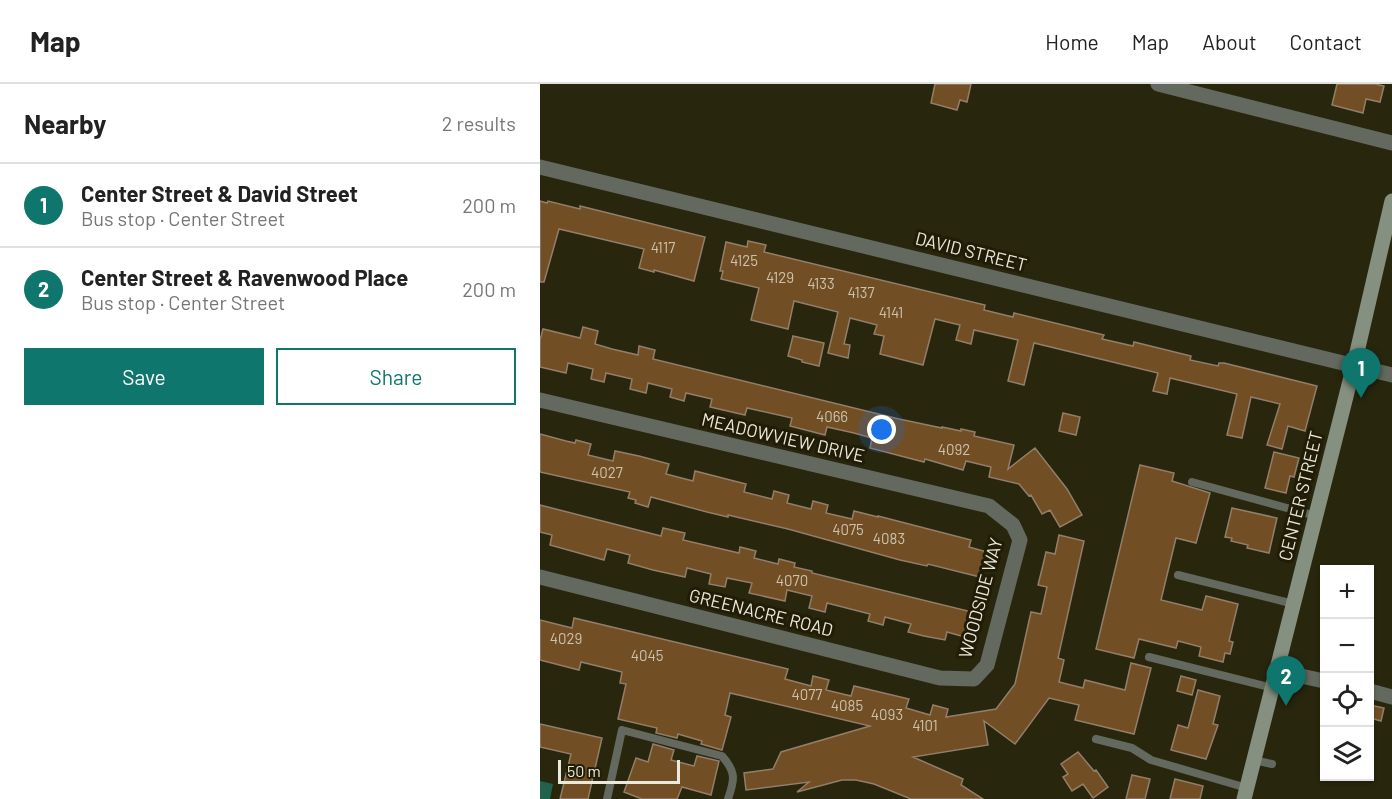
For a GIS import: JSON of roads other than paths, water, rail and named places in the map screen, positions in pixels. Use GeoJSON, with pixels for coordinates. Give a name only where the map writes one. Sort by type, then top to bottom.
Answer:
{"type":"FeatureCollection","features":[{"type":"Feature","properties":{"kind":"street"},"geometry":{"type":"LineString","coordinates":[[1158,84],[1219,91],[1392,144]]}},
{"type":"Feature","properties":{"kind":"street","name":"DAVID STREET"},"geometry":{"type":"LineString","coordinates":[[540,167],[1392,375]]}},
{"type":"Feature","properties":{"kind":"street","name":"CENTER STREET"},"geometry":{"type":"LineString","coordinates":[[1245,793],[1278,671],[1354,365],[1392,201]]}},
{"type":"Feature","properties":{"kind":"street","name":"MEADOWVIEW DRIVE"},"geometry":{"type":"LineString","coordinates":[[540,400],[989,507],[1012,525]]}},
{"type":"Feature","properties":{"kind":"street","name":"WOODSIDE WAY"},"geometry":{"type":"LineString","coordinates":[[974,680],[987,664],[1020,540],[1012,525]]}},
{"type":"Feature","properties":{"kind":"street","name":"GREENACRE ROAD"},"geometry":{"type":"LineString","coordinates":[[540,577],[940,678],[974,680]]}},
{"type":"Feature","properties":{"kind":"street"},"geometry":{"type":"LineString","coordinates":[[1278,671],[1320,680]]}},
{"type":"Feature","properties":{"kind":"street"},"geometry":{"type":"LineString","coordinates":[[1374,692],[1392,697]]}},
{"type":"Feature","properties":{"kind":"lane"},"geometry":{"type":"LineString","coordinates":[[1192,482],[1316,516]]}},
{"type":"Feature","properties":{"kind":"lane"},"geometry":{"type":"LineString","coordinates":[[1178,574],[1294,604]]}},
{"type":"Feature","properties":{"kind":"lane"},"geometry":{"type":"LineString","coordinates":[[1149,657],[1273,688]]}},
{"type":"Feature","properties":{"kind":"lane"},"geometry":{"type":"LineString","coordinates":[[607,799],[622,730],[722,756],[732,767],[734,782],[728,799]]}},
{"type":"Feature","properties":{"kind":"lane"},"geometry":{"type":"LineString","coordinates":[[1096,739],[1132,748],[1151,760],[1245,793]]}},
{"type":"Feature","properties":{"kind":"lane"},"geometry":{"type":"LineString","coordinates":[[1254,760],[1272,764]]}},
{"type":"Feature","properties":{"kind":"place","name":"Center Street & David Street"},"geometry":{"type":"Point","coordinates":[1361,398]}},
{"type":"Feature","properties":{"kind":"place","name":"Center Street & Ravenwood Place"},"geometry":{"type":"Point","coordinates":[1286,706]}}]}
